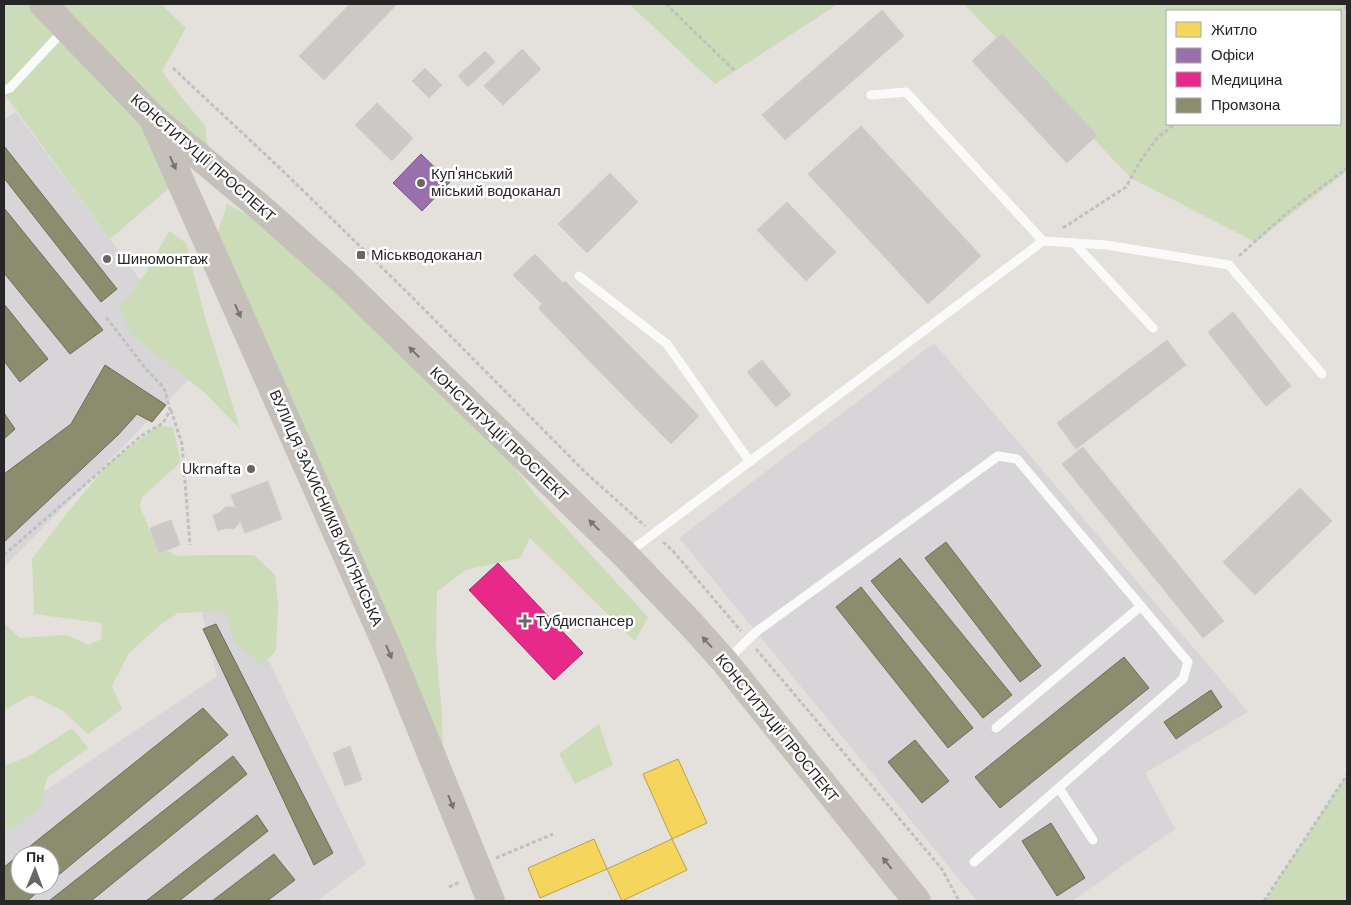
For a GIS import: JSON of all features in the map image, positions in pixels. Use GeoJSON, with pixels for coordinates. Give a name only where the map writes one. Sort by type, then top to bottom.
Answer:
{"type":"FeatureCollection","features":[{"type":"Feature","properties":{"kind":"main road","name":"КОНСТИТУЦІЇ ПРОСПЕКТ"},"geometry":{"type":"LineString","coordinates":[[43,4],[153,118],[262,209],[342,280],[625,555],[725,662],[917,901]]}},
{"type":"Feature","properties":{"kind":"main road","name":"ВУЛИЦЯ ЗАХИСНИКІВ КУП'ЯНСЬКА"},"geometry":{"type":"LineString","coordinates":[[153,118],[390,653],[491,901]]}},
{"type":"Feature","properties":{"kind":"lane"},"geometry":{"type":"LineString","coordinates":[[4,90],[10,88],[66,28]]}},
{"type":"Feature","properties":{"kind":"lane"},"geometry":{"type":"LineString","coordinates":[[871,95],[906,92],[1043,241]]}},
{"type":"Feature","properties":{"kind":"lane"},"geometry":{"type":"LineString","coordinates":[[625,555],[1043,241],[1106,245],[1229,265],[1322,374]]}},
{"type":"Feature","properties":{"kind":"lane"},"geometry":{"type":"LineString","coordinates":[[1074,243],[1153,328]]}},
{"type":"Feature","properties":{"kind":"lane"},"geometry":{"type":"LineString","coordinates":[[579,276],[666,344],[750,462]]}},
{"type":"Feature","properties":{"kind":"lane"},"geometry":{"type":"LineString","coordinates":[[725,662],[756,632],[998,456],[1017,459],[1188,662],[1183,679],[974,862]]}},
{"type":"Feature","properties":{"kind":"lane"},"geometry":{"type":"LineString","coordinates":[[996,728],[1141,606]]}},
{"type":"Feature","properties":{"kind":"lane"},"geometry":{"type":"LineString","coordinates":[[1059,788],[1093,840]]}},
{"type":"Feature","properties":{"kind":"path"},"geometry":{"type":"LineString","coordinates":[[666,4],[735,71]]}},
{"type":"Feature","properties":{"kind":"path"},"geometry":{"type":"LineString","coordinates":[[174,68],[411,296],[584,471],[673,552],[942,869],[959,901]]}},
{"type":"Feature","properties":{"kind":"path"},"geometry":{"type":"LineString","coordinates":[[1043,241],[1126,187],[1141,160],[1157,138],[1174,125]]}},
{"type":"Feature","properties":{"kind":"path"},"geometry":{"type":"LineString","coordinates":[[1229,265],[1288,212],[1347,168]]}},
{"type":"Feature","properties":{"kind":"path"},"geometry":{"type":"LineString","coordinates":[[4,555],[141,436],[163,424],[170,410],[164,388],[145,368],[106,317]]}},
{"type":"Feature","properties":{"kind":"path"},"geometry":{"type":"LineString","coordinates":[[166,395],[182,444],[190,545]]}},
{"type":"Feature","properties":{"kind":"path"},"geometry":{"type":"LineString","coordinates":[[1264,901],[1347,775]]}},
{"type":"Feature","properties":{"kind":"shaded area"},"geometry":{"type":"Polygon","coordinates":[[[16,112],[203,365],[4,567],[4,119],[16,112]]]}},
{"type":"Feature","properties":{"kind":"shaded area"},"geometry":{"type":"Polygon","coordinates":[[[934,343],[1248,712],[1145,773],[1175,829],[1072,901],[977,901],[679,538],[934,343]]]}},
{"type":"Feature","properties":{"kind":"shaded area"},"geometry":{"type":"Polygon","coordinates":[[[232,584],[366,864],[317,901],[4,901],[4,818],[217,676],[202,613],[232,584]]]}},
{"type":"Feature","properties":{"kind":"green space"},"geometry":{"type":"Polygon","coordinates":[[[4,4],[161,4],[186,28],[162,71],[205,126],[208,150],[163,117],[169,188],[110,239],[4,93],[4,4]]]}},
{"type":"Feature","properties":{"kind":"green space"},"geometry":{"type":"Polygon","coordinates":[[[629,4],[838,4],[715,84],[629,4]]]}},
{"type":"Feature","properties":{"kind":"green space"},"geometry":{"type":"Polygon","coordinates":[[[964,4],[1347,4],[1347,171],[1255,242],[1131,178],[964,4]]]}},
{"type":"Feature","properties":{"kind":"green space"},"geometry":{"type":"Polygon","coordinates":[[[227,204],[272,229],[472,412],[535,494],[648,617],[635,641],[530,538],[520,558],[465,570],[437,592],[436,648],[442,714],[443,763],[222,261],[218,231],[227,204]]]}},
{"type":"Feature","properties":{"kind":"green space"},"geometry":{"type":"Polygon","coordinates":[[[169,231],[186,243],[205,317],[240,429],[205,393],[130,334],[120,307],[145,274],[169,231]]]}},
{"type":"Feature","properties":{"kind":"green space"},"geometry":{"type":"Polygon","coordinates":[[[158,426],[173,427],[181,462],[142,497],[140,507],[156,545],[177,556],[254,555],[275,575],[278,605],[276,651],[261,665],[235,642],[225,611],[178,613],[160,625],[129,653],[112,686],[122,709],[88,734],[63,711],[31,695],[4,710],[4,623],[20,638],[67,635],[89,645],[101,639],[102,623],[34,614],[32,559],[109,463],[158,426]]]}},
{"type":"Feature","properties":{"kind":"green space"},"geometry":{"type":"Polygon","coordinates":[[[599,724],[613,765],[575,784],[559,754],[599,724]]]}},
{"type":"Feature","properties":{"kind":"green space"},"geometry":{"type":"Polygon","coordinates":[[[72,728],[88,748],[47,778],[41,805],[15,828],[4,831],[4,764],[7,765],[29,756],[72,728]]]}},
{"type":"Feature","properties":{"kind":"green space"},"geometry":{"type":"Polygon","coordinates":[[[1347,775],[1347,901],[1264,901],[1266,899],[1347,775]]]}},
{"type":"Feature","properties":{"kind":"building: Житло"},"geometry":{"type":"Polygon","coordinates":[[[678,759],[707,823],[672,839],[643,774],[678,759]]]}},
{"type":"Feature","properties":{"kind":"building: Житло"},"geometry":{"type":"Polygon","coordinates":[[[594,839],[607,869],[540,898],[528,868],[594,839]]]}},
{"type":"Feature","properties":{"kind":"building: Житло"},"geometry":{"type":"Polygon","coordinates":[[[672,839],[687,870],[622,901],[607,869],[672,839]]]}},
{"type":"Feature","properties":{"kind":"building: Офіси","name":"Куп'янський міський водоканал"},"geometry":{"type":"Polygon","coordinates":[[[421,154],[450,182],[422,211],[393,183],[421,154]]]}},
{"type":"Feature","properties":{"kind":"building: Медицина","name":"Тубдиспансер"},"geometry":{"type":"Polygon","coordinates":[[[498,563],[583,653],[554,680],[469,590],[498,563]]]}},
{"type":"Feature","properties":{"kind":"building: Промзона"},"geometry":{"type":"Polygon","coordinates":[[[4,146],[117,289],[101,302],[4,178],[4,146]]]}},
{"type":"Feature","properties":{"kind":"building: Промзона"},"geometry":{"type":"Polygon","coordinates":[[[4,208],[103,330],[70,354],[4,273],[4,208]]]}},
{"type":"Feature","properties":{"kind":"building: Промзона"},"geometry":{"type":"Polygon","coordinates":[[[4,304],[48,359],[20,382],[4,361],[4,304]]]}},
{"type":"Feature","properties":{"kind":"building: Промзона"},"geometry":{"type":"Polygon","coordinates":[[[105,365],[166,405],[152,422],[137,414],[118,435],[4,542],[4,474],[71,424],[105,365]]]}},
{"type":"Feature","properties":{"kind":"building: Промзона"},"geometry":{"type":"Polygon","coordinates":[[[4,413],[15,429],[4,439],[4,413]]]}},
{"type":"Feature","properties":{"kind":"building: Промзона"},"geometry":{"type":"Polygon","coordinates":[[[946,542],[1041,666],[1020,682],[925,558],[946,542]]]}},
{"type":"Feature","properties":{"kind":"building: Промзона"},"geometry":{"type":"Polygon","coordinates":[[[900,558],[1012,695],[983,718],[871,581],[900,558]]]}},
{"type":"Feature","properties":{"kind":"building: Промзона"},"geometry":{"type":"Polygon","coordinates":[[[861,587],[973,728],[948,748],[836,607],[861,587]]]}},
{"type":"Feature","properties":{"kind":"building: Промзона"},"geometry":{"type":"Polygon","coordinates":[[[216,624],[333,853],[314,865],[203,629],[216,624]]]}},
{"type":"Feature","properties":{"kind":"building: Промзона"},"geometry":{"type":"Polygon","coordinates":[[[1124,657],[1149,688],[1000,808],[975,777],[1124,657]]]}},
{"type":"Feature","properties":{"kind":"building: Промзона"},"geometry":{"type":"Polygon","coordinates":[[[1211,690],[1222,707],[1176,739],[1164,722],[1211,690]]]}},
{"type":"Feature","properties":{"kind":"building: Промзона"},"geometry":{"type":"Polygon","coordinates":[[[203,708],[228,735],[60,874],[60,845],[32,845],[203,708]]]}},
{"type":"Feature","properties":{"kind":"building: Промзона"},"geometry":{"type":"Polygon","coordinates":[[[915,740],[949,781],[922,803],[888,762],[915,740]]]}},
{"type":"Feature","properties":{"kind":"building: Промзона"},"geometry":{"type":"Polygon","coordinates":[[[233,756],[247,774],[91,901],[49,901],[57,895],[60,895],[60,892],[233,756]]]}},
{"type":"Feature","properties":{"kind":"building: Промзона"},"geometry":{"type":"Polygon","coordinates":[[[257,815],[268,831],[179,901],[146,901],[257,815]]]}},
{"type":"Feature","properties":{"kind":"building: Промзона"},"geometry":{"type":"Polygon","coordinates":[[[1051,823],[1085,878],[1057,896],[1022,841],[1051,823]]]}},
{"type":"Feature","properties":{"kind":"building: Промзона"},"geometry":{"type":"Polygon","coordinates":[[[274,854],[295,880],[267,901],[212,901],[274,854]]]}},
{"type":"Feature","properties":{"kind":"building: Промзона"},"geometry":{"type":"Polygon","coordinates":[[[10,862],[10,895],[34,895],[27,901],[4,901],[4,867],[10,862]]]}},
{"type":"Feature","properties":{"kind":"building: Інше"},"geometry":{"type":"Polygon","coordinates":[[[350,4],[397,4],[324,80],[299,56],[350,4]]]}},
{"type":"Feature","properties":{"kind":"building: Інше"},"geometry":{"type":"Polygon","coordinates":[[[882,10],[904,36],[785,140],[762,115],[882,10]]]}},
{"type":"Feature","properties":{"kind":"building: Інше"},"geometry":{"type":"Polygon","coordinates":[[[1002,33],[1097,135],[1067,163],[972,61],[1002,33]]]}},
{"type":"Feature","properties":{"kind":"building: Інше"},"geometry":{"type":"Polygon","coordinates":[[[522,49],[541,69],[503,105],[484,86],[522,49]]]}},
{"type":"Feature","properties":{"kind":"building: Інше"},"geometry":{"type":"Polygon","coordinates":[[[485,51],[495,62],[468,87],[458,76],[485,51]]]}},
{"type":"Feature","properties":{"kind":"building: Інше"},"geometry":{"type":"Polygon","coordinates":[[[425,68],[442,85],[429,98],[412,81],[425,68]]]}},
{"type":"Feature","properties":{"kind":"building: Інше"},"geometry":{"type":"Polygon","coordinates":[[[377,103],[413,138],[392,161],[355,125],[377,103]]]}},
{"type":"Feature","properties":{"kind":"building: Інше"},"geometry":{"type":"Polygon","coordinates":[[[861,126],[981,256],[928,304],[808,174],[861,126]]]}},
{"type":"Feature","properties":{"kind":"building: Інше"},"geometry":{"type":"Polygon","coordinates":[[[610,173],[638,202],[587,253],[558,224],[610,173]]]}},
{"type":"Feature","properties":{"kind":"building: Інше"},"geometry":{"type":"Polygon","coordinates":[[[787,202],[836,252],[806,281],[757,230],[787,202]]]}},
{"type":"Feature","properties":{"kind":"building: Інше"},"geometry":{"type":"Polygon","coordinates":[[[535,254],[563,283],[542,304],[513,275],[535,254]]]}},
{"type":"Feature","properties":{"kind":"building: Інше"},"geometry":{"type":"Polygon","coordinates":[[[565,281],[639,355],[611,383],[538,308],[565,281]]]}},
{"type":"Feature","properties":{"kind":"building: Інше"},"geometry":{"type":"Polygon","coordinates":[[[1233,312],[1291,386],[1266,406],[1208,332],[1233,312]]]}},
{"type":"Feature","properties":{"kind":"building: Інше"},"geometry":{"type":"Polygon","coordinates":[[[1167,340],[1186,365],[1076,449],[1057,423],[1167,340]]]}},
{"type":"Feature","properties":{"kind":"building: Інше"},"geometry":{"type":"Polygon","coordinates":[[[639,355],[699,416],[671,444],[611,383],[639,355]]]}},
{"type":"Feature","properties":{"kind":"building: Інше"},"geometry":{"type":"Polygon","coordinates":[[[762,360],[791,395],[776,407],[747,372],[762,360]]]}},
{"type":"Feature","properties":{"kind":"building: Інше"},"geometry":{"type":"Polygon","coordinates":[[[1083,447],[1224,621],[1203,638],[1062,464],[1083,447]]]}},
{"type":"Feature","properties":{"kind":"building: Інше"},"geometry":{"type":"Polygon","coordinates":[[[268,481],[282,519],[245,533],[231,495],[268,481]]]}},
{"type":"Feature","properties":{"kind":"building: Інше"},"geometry":{"type":"Polygon","coordinates":[[[1300,488],[1332,521],[1255,595],[1223,562],[1300,488]]]}},
{"type":"Feature","properties":{"kind":"building: Інше"},"geometry":{"type":"Polygon","coordinates":[[[226,507],[236,508],[240,519],[239,523],[234,529],[226,528],[218,531],[213,515],[226,507]]]}},
{"type":"Feature","properties":{"kind":"building: Інше"},"geometry":{"type":"Polygon","coordinates":[[[171,520],[180,545],[159,553],[150,528],[171,520]]]}},
{"type":"Feature","properties":{"kind":"building: Інше"},"geometry":{"type":"Polygon","coordinates":[[[350,746],[362,780],[345,786],[333,753],[350,746]]]}},
{"type":"Feature","properties":{"kind":"place","name":"Куп'янський міський водоканал"},"geometry":{"type":"Point","coordinates":[421,183]}},
{"type":"Feature","properties":{"kind":"place","name":"Міськводоканал"},"geometry":{"type":"Point","coordinates":[361,255]}},
{"type":"Feature","properties":{"kind":"place","name":"Шиномонтаж"},"geometry":{"type":"Point","coordinates":[107,259]}},
{"type":"Feature","properties":{"kind":"place","name":"Ukrnafta"},"geometry":{"type":"Point","coordinates":[251,469]}},
{"type":"Feature","properties":{"kind":"place","name":"Тубдиспансер"},"geometry":{"type":"Point","coordinates":[525,621]}}]}
